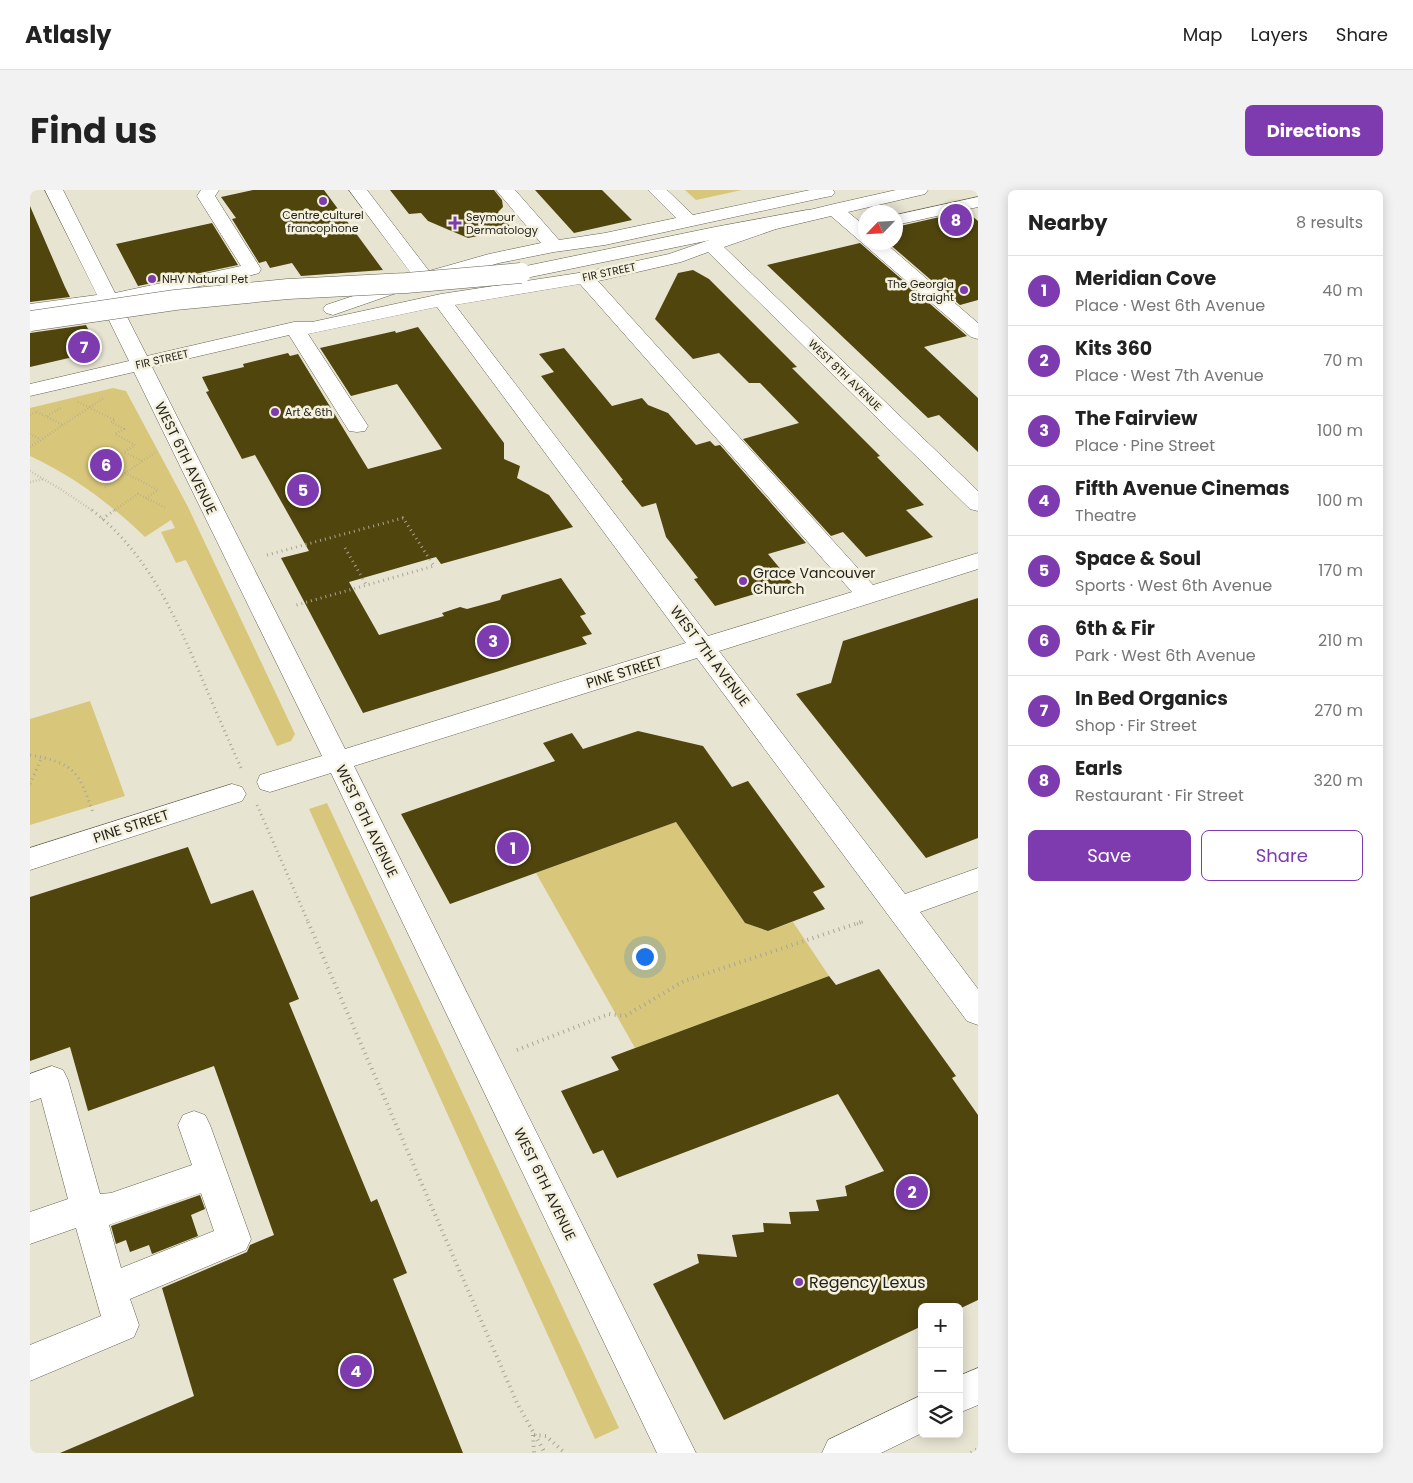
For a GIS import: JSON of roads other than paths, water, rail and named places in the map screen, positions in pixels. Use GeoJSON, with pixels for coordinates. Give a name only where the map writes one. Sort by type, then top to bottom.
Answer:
{"type":"FeatureCollection","features":[{"type":"Feature","properties":{"kind":"main road","name":"WEST 6TH AVENUE"},"geometry":{"type":"LineString","coordinates":[[54,190],[338,761],[677,1453]]}},
{"type":"Feature","properties":{"kind":"main road"},"geometry":{"type":"LineString","coordinates":[[30,324],[112,306],[132,296],[252,268],[206,196],[210,190]]}},
{"type":"Feature","properties":{"kind":"main road"},"geometry":{"type":"LineString","coordinates":[[358,190],[424,278]]}},
{"type":"Feature","properties":{"kind":"main road"},"geometry":{"type":"LineString","coordinates":[[505,190],[554,246]]}},
{"type":"Feature","properties":{"kind":"main road"},"geometry":{"type":"LineString","coordinates":[[657,190],[689,221]]}},
{"type":"Feature","properties":{"kind":"main road","name":"FIR STREET"},"geometry":{"type":"LineString","coordinates":[[294,328],[306,319],[368,296],[496,258],[554,246],[604,239],[835,190]]}},
{"type":"Feature","properties":{"kind":"main road","name":"FIR STREET"},"geometry":{"type":"LineString","coordinates":[[30,390],[294,328],[312,328],[441,300],[585,278],[674,258],[807,215],[919,190]]}},
{"type":"Feature","properties":{"kind":"main road"},"geometry":{"type":"LineString","coordinates":[[903,218],[978,202]]}},
{"type":"Feature","properties":{"kind":"main road"},"geometry":{"type":"LineString","coordinates":[[834,209],[858,227]]}},
{"type":"Feature","properties":{"kind":"main road"},"geometry":{"type":"LineString","coordinates":[[30,321],[203,297],[288,289],[453,280],[520,273],[715,232],[807,215]]}},
{"type":"Feature","properties":{"kind":"main road","name":"WEST 8TH AVENUE"},"geometry":{"type":"LineString","coordinates":[[712,246],[978,504]]}},
{"type":"Feature","properties":{"kind":"main road"},"geometry":{"type":"LineString","coordinates":[[881,250],[978,333]]}},
{"type":"Feature","properties":{"kind":"main road"},"geometry":{"type":"LineString","coordinates":[[585,278],[869,596]]}},
{"type":"Feature","properties":{"kind":"main road","name":"WEST 7TH AVENUE"},"geometry":{"type":"LineString","coordinates":[[441,300],[978,1012]]}},
{"type":"Feature","properties":{"kind":"main road"},"geometry":{"type":"LineString","coordinates":[[30,310],[112,306]]}},
{"type":"Feature","properties":{"kind":"main road"},"geometry":{"type":"LineString","coordinates":[[294,328],[357,426]]}},
{"type":"Feature","properties":{"kind":"main road","name":"PINE STREET"},"geometry":{"type":"LineString","coordinates":[[30,859],[249,787],[338,761],[978,561]]}},
{"type":"Feature","properties":{"kind":"main road"},"geometry":{"type":"LineString","coordinates":[[899,908],[978,879]]}},
{"type":"Feature","properties":{"kind":"main road"},"geometry":{"type":"LineString","coordinates":[[30,1088],[52,1080],[121,1325],[30,1364]]}},
{"type":"Feature","properties":{"kind":"main road"},"geometry":{"type":"LineString","coordinates":[[110,1290],[234,1239],[194,1125]]}},
{"type":"Feature","properties":{"kind":"main road"},"geometry":{"type":"LineString","coordinates":[[30,1228],[81,1210],[111,1209],[211,1174]]}},
{"type":"Feature","properties":{"kind":"main road"},"geometry":{"type":"LineString","coordinates":[[963,1393],[978,1386]]}},
{"type":"Feature","properties":{"kind":"main road"},"geometry":{"type":"LineString","coordinates":[[841,1453],[918,1415]]}},
{"type":"Feature","properties":{"kind":"place","name":"Centre culturel francophone"},"geometry":{"type":"Point","coordinates":[323,201]}},
{"type":"Feature","properties":{"kind":"place","name":"Earls"},"geometry":{"type":"Point","coordinates":[956,220]}},
{"type":"Feature","properties":{"kind":"place","name":"Seymour Dermatology"},"geometry":{"type":"Point","coordinates":[455,223]}},
{"type":"Feature","properties":{"kind":"place","name":"NHV Natural Pet"},"geometry":{"type":"Point","coordinates":[152,279]}},
{"type":"Feature","properties":{"kind":"place","name":"The Georgia Straight"},"geometry":{"type":"Point","coordinates":[964,290]}},
{"type":"Feature","properties":{"kind":"place","name":"In Bed Organics"},"geometry":{"type":"Point","coordinates":[84,347]}},
{"type":"Feature","properties":{"kind":"place","name":"Art & 6th"},"geometry":{"type":"Point","coordinates":[275,412]}},
{"type":"Feature","properties":{"kind":"place","name":"6th & Fir"},"geometry":{"type":"Point","coordinates":[106,465]}},
{"type":"Feature","properties":{"kind":"place","name":"Space & Soul"},"geometry":{"type":"Point","coordinates":[303,490]}},
{"type":"Feature","properties":{"kind":"place","name":"Grace Vancouver Church"},"geometry":{"type":"Point","coordinates":[743,581]}},
{"type":"Feature","properties":{"kind":"place","name":"The Fairview"},"geometry":{"type":"Point","coordinates":[493,641]}},
{"type":"Feature","properties":{"kind":"place","name":"Meridian Cove"},"geometry":{"type":"Point","coordinates":[513,848]}},
{"type":"Feature","properties":{"kind":"place","name":"Kits 360"},"geometry":{"type":"Point","coordinates":[912,1192]}},
{"type":"Feature","properties":{"kind":"place","name":"Regency Lexus"},"geometry":{"type":"Point","coordinates":[799,1282]}},
{"type":"Feature","properties":{"kind":"place","name":"Fifth Avenue Cinemas"},"geometry":{"type":"Point","coordinates":[356,1371]}}]}
